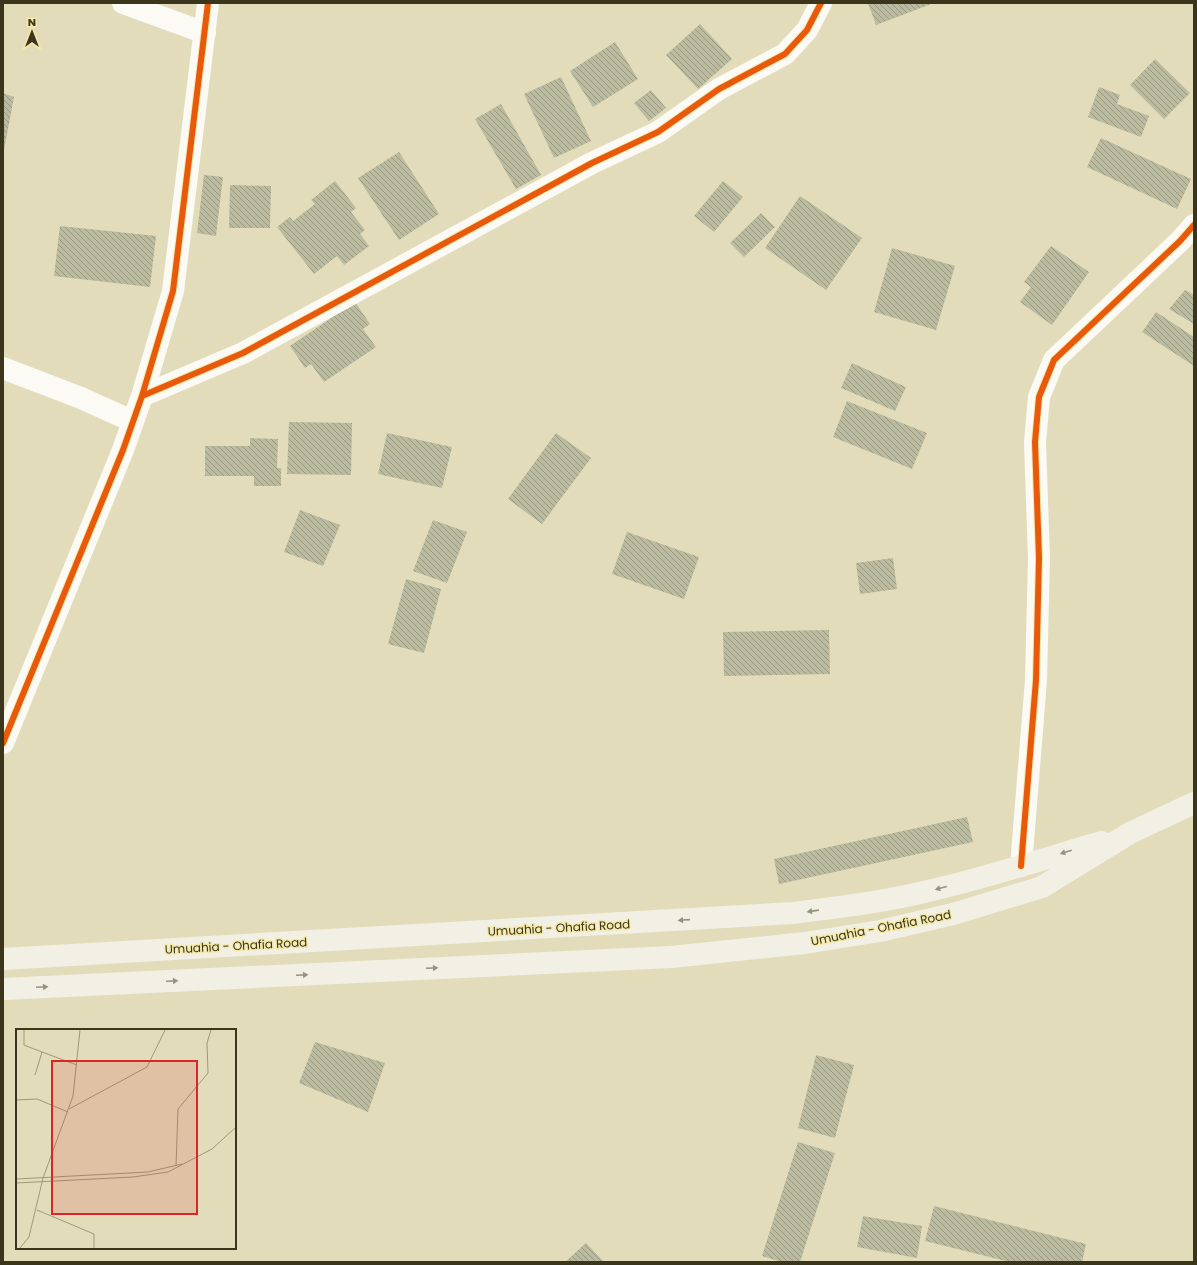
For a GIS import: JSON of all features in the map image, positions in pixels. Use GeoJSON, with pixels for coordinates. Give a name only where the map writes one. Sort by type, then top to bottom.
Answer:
{"type":"FeatureCollection","features":[{"type":"Feature","properties":{"kind":"main road"},"geometry":{"type":"LineString","coordinates":[[1130,832],[1194,803]]}},
{"type":"Feature","properties":{"kind":"main road","name":"Umuahia - Ohafia Road"},"geometry":{"type":"LineString","coordinates":[[3,959],[793,914],[871,902],[928,891],[1021,866],[1130,832]]}},
{"type":"Feature","properties":{"kind":"main road","name":"Umuahia - Ohafia Road"},"geometry":{"type":"LineString","coordinates":[[3,989],[671,957],[805,943],[880,931],[952,914],[1042,887],[1130,832]]}},
{"type":"Feature","properties":{"kind":"street"},"geometry":{"type":"LineString","coordinates":[[123,3],[205,33]]}},
{"type":"Feature","properties":{"kind":"street"},"geometry":{"type":"LineString","coordinates":[[3,743],[123,450],[142,396],[173,291],[208,3]]}},
{"type":"Feature","properties":{"kind":"street"},"geometry":{"type":"LineString","coordinates":[[142,396],[243,353],[592,163],[658,132],[719,89],[785,54],[807,30],[821,3]]}},
{"type":"Feature","properties":{"kind":"street"},"geometry":{"type":"LineString","coordinates":[[1021,866],[1036,680],[1039,558],[1035,442],[1039,397],[1054,360],[1180,241],[1194,225]]}},
{"type":"Feature","properties":{"kind":"street"},"geometry":{"type":"LineString","coordinates":[[3,368],[81,398],[132,422]]}},
{"type":"Feature","properties":{"kind":"building"},"geometry":{"type":"Polygon","coordinates":[[[868,3],[934,3],[876,25],[868,3]]]}},
{"type":"Feature","properties":{"kind":"building"},"geometry":{"type":"Polygon","coordinates":[[[700,24],[732,59],[698,89],[666,55],[700,24]]]}},
{"type":"Feature","properties":{"kind":"building"},"geometry":{"type":"Polygon","coordinates":[[[615,42],[638,79],[593,107],[570,71],[615,42]]]}},
{"type":"Feature","properties":{"kind":"building"},"geometry":{"type":"Polygon","coordinates":[[[1155,59],[1190,93],[1164,119],[1130,85],[1155,59]]]}},
{"type":"Feature","properties":{"kind":"building"},"geometry":{"type":"Polygon","coordinates":[[[561,77],[591,141],[554,158],[524,94],[561,77]]]}},
{"type":"Feature","properties":{"kind":"building"},"geometry":{"type":"Polygon","coordinates":[[[1099,87],[1120,95],[1117,104],[1149,116],[1141,137],[1088,117],[1099,87]]]}},
{"type":"Feature","properties":{"kind":"building"},"geometry":{"type":"Polygon","coordinates":[[[651,90],[666,108],[649,121],[634,103],[651,90]]]}},
{"type":"Feature","properties":{"kind":"building"},"geometry":{"type":"Polygon","coordinates":[[[3,93],[14,97],[4,150],[3,150],[3,93]]]}},
{"type":"Feature","properties":{"kind":"building"},"geometry":{"type":"Polygon","coordinates":[[[501,104],[541,175],[516,189],[475,119],[501,104]]]}},
{"type":"Feature","properties":{"kind":"building"},"geometry":{"type":"Polygon","coordinates":[[[1101,138],[1191,179],[1177,209],[1087,167],[1101,138]]]}},
{"type":"Feature","properties":{"kind":"building"},"geometry":{"type":"Polygon","coordinates":[[[399,152],[439,214],[399,240],[358,178],[399,152]]]}},
{"type":"Feature","properties":{"kind":"building"},"geometry":{"type":"Polygon","coordinates":[[[204,175],[223,177],[216,236],[197,233],[204,175]]]}},
{"type":"Feature","properties":{"kind":"building"},"geometry":{"type":"Polygon","coordinates":[[[335,181],[356,208],[351,212],[365,230],[360,234],[369,246],[344,265],[337,256],[314,274],[277,227],[290,217],[293,221],[315,204],[311,200],[335,181]]]}},
{"type":"Feature","properties":{"kind":"building"},"geometry":{"type":"Polygon","coordinates":[[[723,181],[743,197],[714,232],[694,216],[723,181]]]}},
{"type":"Feature","properties":{"kind":"building"},"geometry":{"type":"Polygon","coordinates":[[[230,185],[271,186],[270,228],[229,228],[230,185]]]}},
{"type":"Feature","properties":{"kind":"building"},"geometry":{"type":"Polygon","coordinates":[[[800,196],[862,238],[826,290],[765,248],[800,196]]]}},
{"type":"Feature","properties":{"kind":"building"},"geometry":{"type":"Polygon","coordinates":[[[761,213],[775,227],[744,257],[730,243],[761,213]]]}},
{"type":"Feature","properties":{"kind":"building"},"geometry":{"type":"Polygon","coordinates":[[[60,226],[156,236],[150,287],[54,276],[60,226]]]}},
{"type":"Feature","properties":{"kind":"building"},"geometry":{"type":"Polygon","coordinates":[[[1051,246],[1089,272],[1052,325],[1020,302],[1031,287],[1024,282],[1051,246]]]}},
{"type":"Feature","properties":{"kind":"building"},"geometry":{"type":"Polygon","coordinates":[[[892,248],[955,266],[936,330],[874,312],[892,248]]]}},
{"type":"Feature","properties":{"kind":"building"},"geometry":{"type":"Polygon","coordinates":[[[1185,290],[1194,295],[1194,324],[1169,309],[1185,290]]]}},
{"type":"Feature","properties":{"kind":"building"},"geometry":{"type":"Polygon","coordinates":[[[355,302],[370,324],[363,329],[376,347],[324,382],[311,364],[305,368],[290,346],[355,302]]]}},
{"type":"Feature","properties":{"kind":"building"},"geometry":{"type":"Polygon","coordinates":[[[1156,312],[1194,337],[1194,366],[1142,332],[1156,312]]]}},
{"type":"Feature","properties":{"kind":"building"},"geometry":{"type":"Polygon","coordinates":[[[852,363],[906,387],[895,411],[841,388],[852,363]]]}},
{"type":"Feature","properties":{"kind":"building"},"geometry":{"type":"Polygon","coordinates":[[[847,401],[927,433],[912,469],[833,437],[847,401]]]}},
{"type":"Feature","properties":{"kind":"building"},"geometry":{"type":"Polygon","coordinates":[[[289,422],[352,423],[351,475],[287,474],[289,422]]]}},
{"type":"Feature","properties":{"kind":"building"},"geometry":{"type":"Polygon","coordinates":[[[387,433],[452,447],[442,488],[378,474],[387,433]]]}},
{"type":"Feature","properties":{"kind":"building"},"geometry":{"type":"Polygon","coordinates":[[[556,433],[591,458],[542,524],[508,499],[556,433]]]}},
{"type":"Feature","properties":{"kind":"building"},"geometry":{"type":"Polygon","coordinates":[[[250,438],[278,439],[277,468],[281,468],[281,486],[254,486],[254,476],[205,476],[205,446],[250,446],[250,438]]]}},
{"type":"Feature","properties":{"kind":"building"},"geometry":{"type":"Polygon","coordinates":[[[300,510],[340,525],[323,566],[284,552],[300,510]]]}},
{"type":"Feature","properties":{"kind":"building"},"geometry":{"type":"Polygon","coordinates":[[[433,520],[467,532],[447,583],[413,571],[433,520]]]}},
{"type":"Feature","properties":{"kind":"building"},"geometry":{"type":"Polygon","coordinates":[[[627,532],[699,557],[684,599],[612,574],[627,532]]]}},
{"type":"Feature","properties":{"kind":"building"},"geometry":{"type":"Polygon","coordinates":[[[893,558],[897,589],[860,594],[856,563],[893,558]]]}},
{"type":"Feature","properties":{"kind":"building"},"geometry":{"type":"Polygon","coordinates":[[[406,579],[441,589],[424,653],[388,644],[406,579]]]}},
{"type":"Feature","properties":{"kind":"building"},"geometry":{"type":"Polygon","coordinates":[[[829,630],[830,674],[724,676],[723,632],[829,630]]]}},
{"type":"Feature","properties":{"kind":"building"},"geometry":{"type":"Polygon","coordinates":[[[967,817],[973,842],[779,884],[774,859],[967,817]]]}},
{"type":"Feature","properties":{"kind":"building"},"geometry":{"type":"Polygon","coordinates":[[[315,1042],[385,1063],[368,1112],[299,1083],[315,1042]]]}},
{"type":"Feature","properties":{"kind":"building"},"geometry":{"type":"Polygon","coordinates":[[[816,1055],[854,1065],[835,1138],[798,1128],[816,1055]]]}},
{"type":"Feature","properties":{"kind":"building"},"geometry":{"type":"Polygon","coordinates":[[[798,1142],[835,1153],[800,1262],[782,1262],[762,1256],[798,1142]]]}},
{"type":"Feature","properties":{"kind":"building"},"geometry":{"type":"Polygon","coordinates":[[[934,1206],[1086,1244],[1082,1262],[1010,1262],[925,1241],[934,1206]]]}},
{"type":"Feature","properties":{"kind":"building"},"geometry":{"type":"Polygon","coordinates":[[[863,1216],[922,1226],[917,1258],[857,1247],[863,1216]]]}},
{"type":"Feature","properties":{"kind":"building"},"geometry":{"type":"Polygon","coordinates":[[[586,1243],[604,1262],[565,1262],[586,1243]]]}},
{"type":"Feature","properties":{"kind":"cycle path"},"geometry":{"type":"LineString","coordinates":[[3,743],[123,450],[142,396],[173,291],[208,3]]}},
{"type":"Feature","properties":{"kind":"cycle path"},"geometry":{"type":"LineString","coordinates":[[142,396],[243,353],[592,163],[658,132],[719,89],[785,54],[807,30],[821,3]]}},
{"type":"Feature","properties":{"kind":"cycle path"},"geometry":{"type":"LineString","coordinates":[[1021,866],[1036,680],[1039,558],[1035,442],[1039,397],[1054,360],[1180,241],[1194,225]]}}]}
